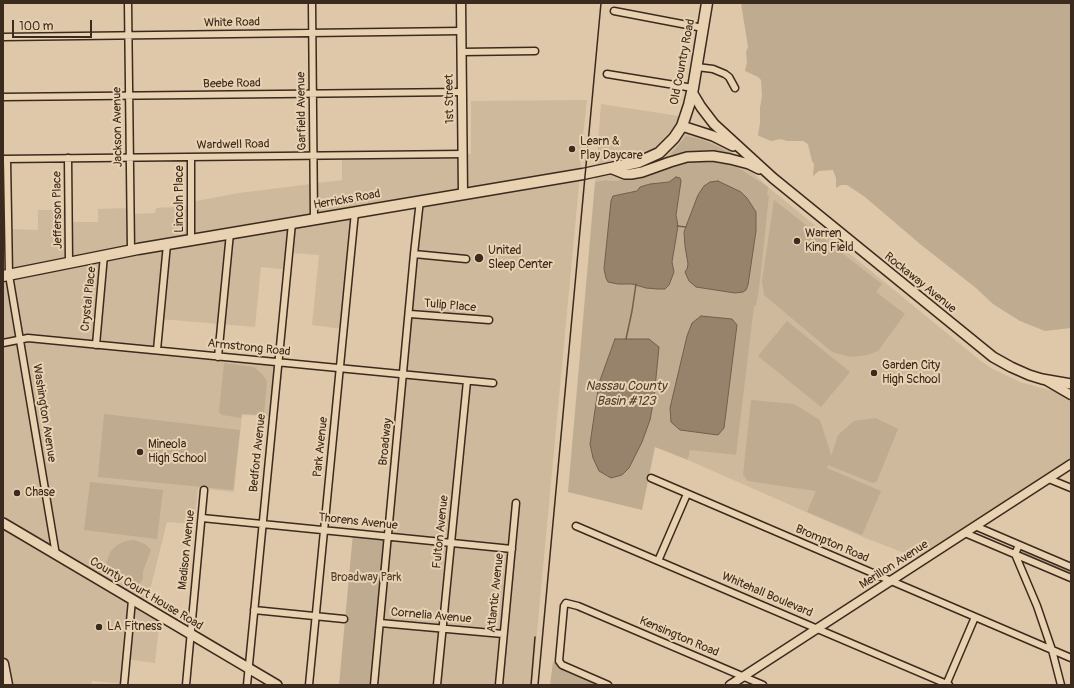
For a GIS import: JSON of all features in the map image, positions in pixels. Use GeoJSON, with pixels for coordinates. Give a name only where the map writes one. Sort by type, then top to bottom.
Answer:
{"type":"FeatureCollection","features":[{"type":"Feature","properties":{"kind":"main road","name":"Old Country Road"},"geometry":{"type":"LineString","coordinates":[[682,126],[697,67],[707,3]]}},
{"type":"Feature","properties":{"kind":"main road","name":"Rockaway Avenue"},"geometry":{"type":"LineString","coordinates":[[692,90],[701,107],[714,124],[768,174],[993,357],[1011,367],[1042,379],[1071,384]]}},
{"type":"Feature","properties":{"kind":"main road","name":"Rockaway Avenue"},"geometry":{"type":"LineString","coordinates":[[682,126],[724,140],[748,155]]}},
{"type":"Feature","properties":{"kind":"main road","name":"Herricks Road"},"geometry":{"type":"LineString","coordinates":[[6,276],[104,255],[420,200],[463,194],[639,162],[659,152],[674,138],[682,126]]}},
{"type":"Feature","properties":{"kind":"main road","name":"Rockaway Avenue"},"geometry":{"type":"LineString","coordinates":[[610,168],[618,172],[631,174],[642,172],[687,157],[713,156],[749,164],[768,174]]}},
{"type":"Feature","properties":{"kind":"main road","name":"County Court House Road"},"geometry":{"type":"LineString","coordinates":[[3,523],[277,685]]}},
{"type":"Feature","properties":{"kind":"main road"},"geometry":{"type":"LineString","coordinates":[[3,664],[7,685]]}},
{"type":"Feature","properties":{"kind":"street","name":"Jackson Avenue"},"geometry":{"type":"LineString","coordinates":[[128,3],[131,251]]}},
{"type":"Feature","properties":{"kind":"street","name":"Garfield Avenue"},"geometry":{"type":"LineString","coordinates":[[312,3],[314,219]]}},
{"type":"Feature","properties":{"kind":"street","name":"1st Street"},"geometry":{"type":"LineString","coordinates":[[461,3],[463,194]]}},
{"type":"Feature","properties":{"kind":"street"},"geometry":{"type":"LineString","coordinates":[[614,11],[703,28]]}},
{"type":"Feature","properties":{"kind":"street","name":"White Road"},"geometry":{"type":"LineString","coordinates":[[3,37],[461,31]]}},
{"type":"Feature","properties":{"kind":"street"},"geometry":{"type":"LineString","coordinates":[[462,52],[535,51]]}},
{"type":"Feature","properties":{"kind":"street"},"geometry":{"type":"LineString","coordinates":[[697,67],[713,69],[725,74],[729,77],[735,88]]}},
{"type":"Feature","properties":{"kind":"street"},"geometry":{"type":"LineString","coordinates":[[607,74],[692,90]]}},
{"type":"Feature","properties":{"kind":"street","name":"Beebe Road"},"geometry":{"type":"LineString","coordinates":[[3,98],[462,92]]}},
{"type":"Feature","properties":{"kind":"street","name":"Wardwell Road"},"geometry":{"type":"LineString","coordinates":[[5,159],[463,154]]}},
{"type":"Feature","properties":{"kind":"street","name":"Lincoln Place"},"geometry":{"type":"LineString","coordinates":[[191,157],[191,240]]}},
{"type":"Feature","properties":{"kind":"street","name":"Jefferson Place"},"geometry":{"type":"LineString","coordinates":[[68,158],[69,262]]}},
{"type":"Feature","properties":{"kind":"street","name":"Washington Avenue"},"geometry":{"type":"LineString","coordinates":[[5,159],[6,276],[20,340],[56,554]]}},
{"type":"Feature","properties":{"kind":"street","name":"Broadway"},"geometry":{"type":"LineString","coordinates":[[374,685],[420,200]]}},
{"type":"Feature","properties":{"kind":"street","name":"Park Avenue"},"geometry":{"type":"LineString","coordinates":[[309,685],[355,212]]}},
{"type":"Feature","properties":{"kind":"street","name":"Bedford Avenue"},"geometry":{"type":"LineString","coordinates":[[247,685],[292,223]]}},
{"type":"Feature","properties":{"kind":"street"},"geometry":{"type":"LineString","coordinates":[[218,357],[230,234]]}},
{"type":"Feature","properties":{"kind":"street"},"geometry":{"type":"LineString","coordinates":[[157,350],[167,244]]}},
{"type":"Feature","properties":{"kind":"street"},"geometry":{"type":"LineString","coordinates":[[414,254],[466,259]]}},
{"type":"Feature","properties":{"kind":"street","name":"Crystal Place"},"geometry":{"type":"LineString","coordinates":[[96,345],[104,255]]}},
{"type":"Feature","properties":{"kind":"street","name":"Tulip Place"},"geometry":{"type":"LineString","coordinates":[[410,314],[489,320]]}},
{"type":"Feature","properties":{"kind":"street","name":"Armstrong Road"},"geometry":{"type":"LineString","coordinates":[[3,343],[28,338],[493,383]]}},
{"type":"Feature","properties":{"kind":"street"},"geometry":{"type":"LineString","coordinates":[[1042,379],[1071,395]]}},
{"type":"Feature","properties":{"kind":"street","name":"Fulton Avenue"},"geometry":{"type":"LineString","coordinates":[[437,685],[466,381]]}},
{"type":"Feature","properties":{"kind":"street","name":"Merillon Avenue"},"geometry":{"type":"LineString","coordinates":[[730,685],[1071,464]]}},
{"type":"Feature","properties":{"kind":"street","name":"Brompton Road"},"geometry":{"type":"LineString","coordinates":[[651,478],[1071,658]]}},
{"type":"Feature","properties":{"kind":"street"},"geometry":{"type":"LineString","coordinates":[[1049,479],[1071,488]]}},
{"type":"Feature","properties":{"kind":"street","name":"Madison Avenue"},"geometry":{"type":"LineString","coordinates":[[186,685],[204,490]]}},
{"type":"Feature","properties":{"kind":"street"},"geometry":{"type":"LineString","coordinates":[[658,561],[687,494]]}},
{"type":"Feature","properties":{"kind":"street","name":"Atlantic Avenue"},"geometry":{"type":"LineString","coordinates":[[498,685],[516,504]]}},
{"type":"Feature","properties":{"kind":"street","name":"Thorens Avenue"},"geometry":{"type":"LineString","coordinates":[[202,518],[512,549]]}},
{"type":"Feature","properties":{"kind":"street","name":"Whitehall Boulevard"},"geometry":{"type":"LineString","coordinates":[[576,526],[947,685]]}},
{"type":"Feature","properties":{"kind":"street"},"geometry":{"type":"LineString","coordinates":[[975,526],[1071,567]]}},
{"type":"Feature","properties":{"kind":"street"},"geometry":{"type":"LineString","coordinates":[[965,533],[1071,578]]}},
{"type":"Feature","properties":{"kind":"street"},"geometry":{"type":"LineString","coordinates":[[1019,545],[1016,554],[1037,606],[1052,650],[1061,685]]}},
{"type":"Feature","properties":{"kind":"street"},"geometry":{"type":"LineString","coordinates":[[124,685],[132,600]]}},
{"type":"Feature","properties":{"kind":"street","name":"Kensington Road"},"geometry":{"type":"LineString","coordinates":[[608,685],[562,665],[559,661],[564,606],[566,603],[586,609],[763,685]]}},
{"type":"Feature","properties":{"kind":"street"},"geometry":{"type":"LineString","coordinates":[[254,610],[344,619]]}},
{"type":"Feature","properties":{"kind":"street"},"geometry":{"type":"LineString","coordinates":[[947,685],[975,617]]}},
{"type":"Feature","properties":{"kind":"street","name":"Cornelia Avenue"},"geometry":{"type":"LineString","coordinates":[[380,622],[504,634]]}},
{"type":"Feature","properties":{"kind":"shaded area"},"geometry":{"type":"Polygon","coordinates":[[[587,100],[532,685],[374,685],[421,201],[355,212],[343,329],[312,325],[319,255],[291,253],[290,270],[261,267],[255,327],[160,319],[157,350],[277,363],[272,416],[242,415],[234,492],[198,488],[194,524],[167,522],[147,602],[60,552],[23,340],[20,340],[56,554],[160,617],[155,663],[127,659],[125,684],[92,681],[91,685],[3,685],[3,159],[7,159],[8,229],[38,230],[38,210],[69,210],[69,222],[98,222],[98,209],[130,208],[130,214],[155,213],[156,208],[191,206],[191,202],[239,193],[342,180],[342,156],[471,154],[471,101],[587,100]]]}},
{"type":"Feature","properties":{"kind":"shaded area","name":"Garden City High School"},"geometry":{"type":"Polygon","coordinates":[[[601,104],[685,117],[682,126],[714,136],[768,187],[981,361],[991,368],[1020,382],[1062,392],[1071,398],[1071,462],[920,562],[911,551],[907,554],[863,537],[688,460],[690,449],[736,455],[674,165],[658,171],[615,181],[605,180],[595,182],[601,104]]]}},
{"type":"Feature","properties":{"kind":"green space"},"geometry":{"type":"Polygon","coordinates":[[[741,3],[1071,3],[1071,328],[1045,331],[1020,321],[993,304],[976,288],[920,244],[865,197],[847,185],[841,185],[836,188],[836,178],[833,170],[819,171],[813,176],[814,164],[808,144],[803,141],[787,141],[781,139],[771,141],[759,136],[762,96],[761,80],[745,71],[747,62],[746,52],[748,47],[741,3]]]}},
{"type":"Feature","properties":{"kind":"green space"},"geometry":{"type":"Polygon","coordinates":[[[686,136],[703,140],[731,153],[729,156],[690,152],[673,156],[671,154],[686,136]]]}},
{"type":"Feature","properties":{"kind":"green space","name":"Nassau County Basin #123"},"geometry":{"type":"Polygon","coordinates":[[[695,160],[717,161],[737,167],[768,187],[767,194],[769,196],[759,289],[756,306],[754,306],[736,455],[690,450],[688,460],[655,447],[642,510],[568,492],[595,182],[605,180],[615,181],[658,171],[695,160]]]}},
{"type":"Feature","properties":{"kind":"green space","name":"Warren King Field"},"geometry":{"type":"Polygon","coordinates":[[[774,200],[882,284],[876,292],[905,314],[878,351],[867,355],[850,357],[832,352],[764,295],[762,281],[774,200]]]}},
{"type":"Feature","properties":{"kind":"green space"},"geometry":{"type":"Polygon","coordinates":[[[787,321],[850,372],[821,407],[758,356],[787,321]]]}},
{"type":"Feature","properties":{"kind":"green space"},"geometry":{"type":"Polygon","coordinates":[[[224,363],[254,367],[262,374],[267,381],[264,415],[242,414],[241,418],[222,415],[219,412],[224,363]]]}},
{"type":"Feature","properties":{"kind":"green space"},"geometry":{"type":"Polygon","coordinates":[[[751,400],[794,404],[820,420],[831,456],[838,435],[854,421],[876,418],[898,429],[877,481],[873,483],[828,465],[827,468],[881,491],[862,535],[807,512],[816,491],[748,481],[743,475],[751,400]]]}},
{"type":"Feature","properties":{"kind":"green space"},"geometry":{"type":"Polygon","coordinates":[[[104,414],[240,430],[233,490],[98,477],[104,414]]]}},
{"type":"Feature","properties":{"kind":"green space"},"geometry":{"type":"Polygon","coordinates":[[[90,482],[163,490],[157,539],[84,530],[90,482]]]}},
{"type":"Feature","properties":{"kind":"green space","name":"Broadway Park"},"geometry":{"type":"Polygon","coordinates":[[[353,533],[388,536],[374,685],[339,685],[353,533]]]}},
{"type":"Feature","properties":{"kind":"green space"},"geometry":{"type":"Polygon","coordinates":[[[134,540],[145,544],[151,550],[143,571],[143,578],[138,588],[103,571],[110,552],[117,545],[126,541],[134,540]]]}},
{"type":"Feature","properties":{"kind":"green space"},"geometry":{"type":"Polygon","coordinates":[[[1020,547],[1071,569],[1071,577],[1016,554],[1020,547]]]}},
{"type":"Feature","properties":{"kind":"green space"},"geometry":{"type":"Polygon","coordinates":[[[553,662],[605,685],[550,685],[553,662]]]}},
{"type":"Feature","properties":{"kind":"water"},"geometry":{"type":"Polygon","coordinates":[[[676,177],[680,178],[681,181],[676,215],[678,226],[672,262],[674,272],[669,285],[665,289],[658,289],[646,288],[632,284],[608,282],[604,269],[611,201],[613,196],[637,191],[640,187],[650,184],[669,182],[676,177]]]}},
{"type":"Feature","properties":{"kind":"water"},"geometry":{"type":"Polygon","coordinates":[[[718,181],[741,192],[756,212],[756,231],[748,285],[746,290],[743,292],[735,293],[696,287],[689,281],[685,272],[688,264],[684,232],[698,195],[704,186],[710,182],[718,181]]]}},
{"type":"Feature","properties":{"kind":"water"},"geometry":{"type":"Polygon","coordinates":[[[701,316],[732,319],[737,325],[724,428],[718,435],[680,430],[671,422],[670,408],[687,336],[692,323],[701,316]]]}},
{"type":"Feature","properties":{"kind":"water","name":"Nassau County Basin #123"},"geometry":{"type":"Polygon","coordinates":[[[615,339],[649,339],[659,347],[654,398],[650,420],[642,442],[629,468],[622,475],[611,478],[599,471],[593,458],[590,444],[599,383],[615,339]]]}},
{"type":"Feature","properties":{"kind":"waterway"},"geometry":{"type":"LineString","coordinates":[[677,226],[686,227]]}},
{"type":"Feature","properties":{"kind":"waterway"},"geometry":{"type":"LineString","coordinates":[[626,339],[636,284]]}},
{"type":"Feature","properties":{"kind":"railway"},"geometry":{"type":"LineString","coordinates":[[538,685],[601,3]]}},
{"type":"Feature","properties":{"kind":"railway"},"geometry":{"type":"LineString","coordinates":[[531,685],[535,637]]}},
{"type":"Feature","properties":{"kind":"place","name":"Learn & Play Daycare"},"geometry":{"type":"Point","coordinates":[572,149]}},
{"type":"Feature","properties":{"kind":"place","name":"Warren King Field"},"geometry":{"type":"Point","coordinates":[797,241]}},
{"type":"Feature","properties":{"kind":"place","name":"United Sleep Center"},"geometry":{"type":"Point","coordinates":[479,258]}},
{"type":"Feature","properties":{"kind":"place","name":"Garden City High School"},"geometry":{"type":"Point","coordinates":[874,373]}},
{"type":"Feature","properties":{"kind":"place","name":"Mineola High School"},"geometry":{"type":"Point","coordinates":[140,452]}},
{"type":"Feature","properties":{"kind":"place","name":"Chase"},"geometry":{"type":"Point","coordinates":[17,493]}},
{"type":"Feature","properties":{"kind":"place","name":"LA Fitness"},"geometry":{"type":"Point","coordinates":[99,627]}}]}
